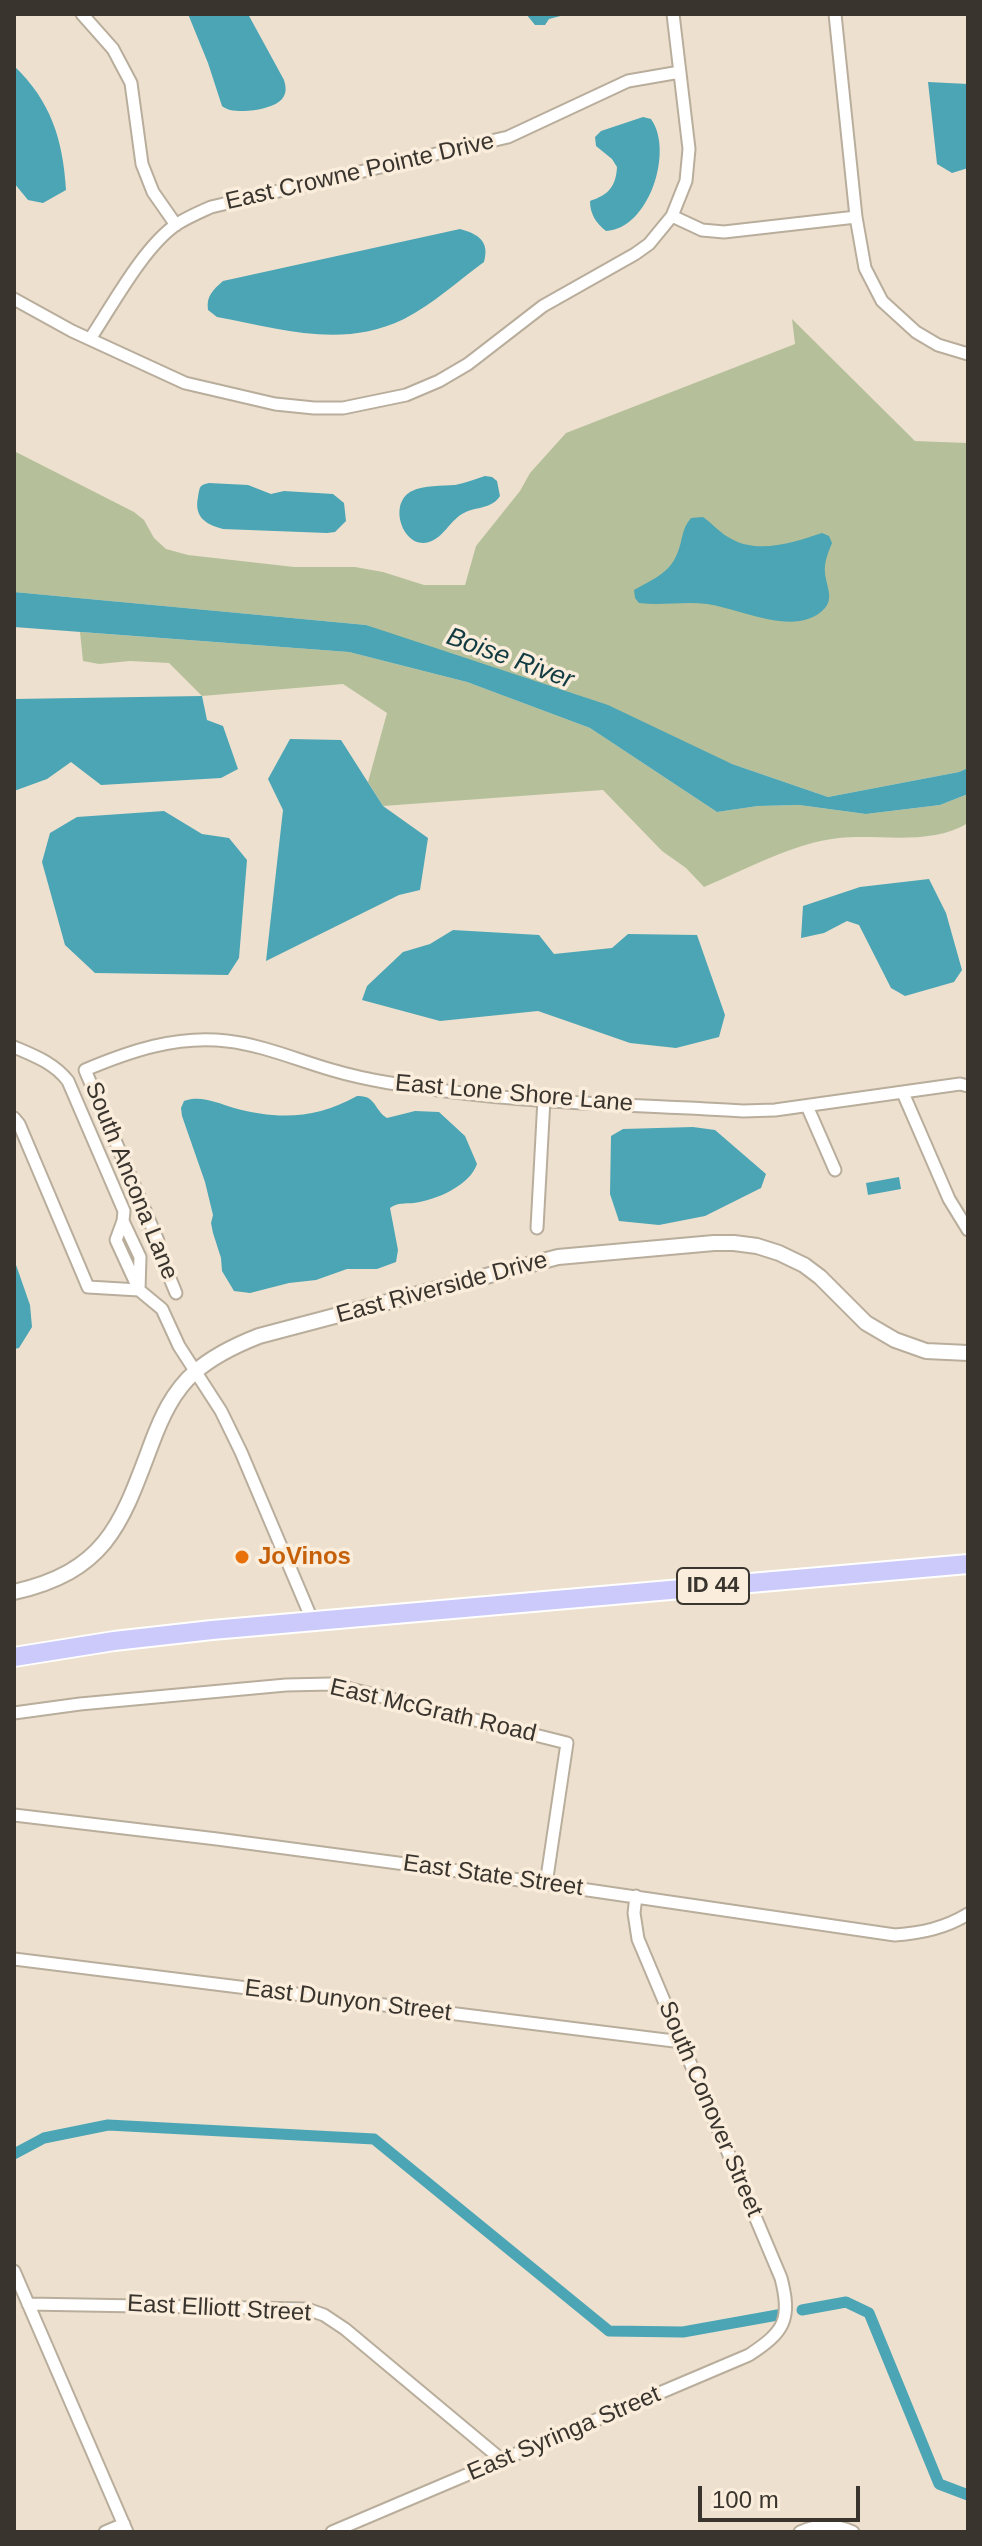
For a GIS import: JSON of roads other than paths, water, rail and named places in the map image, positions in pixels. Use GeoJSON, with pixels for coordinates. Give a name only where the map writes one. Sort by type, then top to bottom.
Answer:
{"type":"FeatureCollection","features":[{"type":"Feature","properties":{"kind":"highway","name":"ID 44"},"geometry":{"type":"LineString","coordinates":[[14,1657],[147,1637],[968,1564]]}},
{"type":"Feature","properties":{"kind":"street"},"geometry":{"type":"LineString","coordinates":[[82,14],[113,49],[131,83],[142,164],[153,192],[176,225]]}},
{"type":"Feature","properties":{"kind":"street"},"geometry":{"type":"LineString","coordinates":[[14,299],[36,313],[185,383],[275,404],[343,408],[406,395],[439,381],[468,364],[543,306],[635,254],[649,244],[672,216],[686,181],[689,149],[673,14]]}},
{"type":"Feature","properties":{"kind":"street"},"geometry":{"type":"LineString","coordinates":[[835,14],[856,217],[865,268],[882,301],[916,332],[938,345],[968,354]]}},
{"type":"Feature","properties":{"kind":"street","name":"East Crowne Pointe Drive"},"geometry":{"type":"LineString","coordinates":[[90,339],[147,254],[176,225],[211,207],[508,137],[628,81],[680,72]]}},
{"type":"Feature","properties":{"kind":"street"},"geometry":{"type":"LineString","coordinates":[[672,216],[702,230],[724,232],[856,217]]}},
{"type":"Feature","properties":{"kind":"street","name":"East Lone Shore Lane"},"geometry":{"type":"LineString","coordinates":[[85,1070],[158,1044],[193,1040],[225,1041],[261,1048],[333,1071],[391,1084],[462,1093],[743,1111],[775,1110],[960,1084],[968,1086]]}},
{"type":"Feature","properties":{"kind":"street"},"geometry":{"type":"LineString","coordinates":[[14,1047],[44,1060],[68,1081],[124,1211],[116,1240],[139,1290],[162,1309],[179,1346],[221,1411],[313,1622]]}},
{"type":"Feature","properties":{"kind":"street","name":"South Ancona Lane"},"geometry":{"type":"LineString","coordinates":[[85,1070],[158,1241],[157,1247],[176,1293]]}},
{"type":"Feature","properties":{"kind":"street"},"geometry":{"type":"LineString","coordinates":[[903,1093],[949,1199],[968,1230]]}},
{"type":"Feature","properties":{"kind":"street"},"geometry":{"type":"LineString","coordinates":[[537,1228],[544,1099]]}},
{"type":"Feature","properties":{"kind":"street"},"geometry":{"type":"LineString","coordinates":[[807,1106],[835,1170]]}},
{"type":"Feature","properties":{"kind":"street"},"geometry":{"type":"LineString","coordinates":[[14,1118],[88,1287],[139,1290]]}},
{"type":"Feature","properties":{"kind":"street","name":"East Riverside Drive"},"geometry":{"type":"LineString","coordinates":[[14,1592],[68,1573],[98,1550],[127,1508],[162,1417],[177,1393],[195,1372],[222,1353],[259,1336],[558,1257],[714,1243],[757,1246],[804,1265],[880,1333],[926,1351],[968,1353]]}},
{"type":"Feature","properties":{"kind":"street","name":"East McGrath Road"},"geometry":{"type":"LineString","coordinates":[[14,1713],[286,1685],[331,1684],[567,1743],[546,1884]]}},
{"type":"Feature","properties":{"kind":"street","name":"East State Street"},"geometry":{"type":"LineString","coordinates":[[14,1815],[636,1896],[895,1935],[932,1930],[968,1914]]}},
{"type":"Feature","properties":{"kind":"street","name":"South Conover Street"},"geometry":{"type":"LineString","coordinates":[[636,1896],[634,1913],[638,1939],[781,2278],[786,2298],[784,2321]]}},
{"type":"Feature","properties":{"kind":"street","name":"East Dunyon Street"},"geometry":{"type":"LineString","coordinates":[[14,1959],[682,2042]]}},
{"type":"Feature","properties":{"kind":"street"},"geometry":{"type":"LineString","coordinates":[[14,2271],[125,2528],[105,2532]]}},
{"type":"Feature","properties":{"kind":"street","name":"East Elliott Street"},"geometry":{"type":"LineString","coordinates":[[28,2304],[307,2309],[324,2315],[345,2329],[502,2460]]}},
{"type":"Feature","properties":{"kind":"street","name":"East Syringa Street"},"geometry":{"type":"LineString","coordinates":[[332,2532],[749,2355],[772,2340],[784,2321]]}},
{"type":"Feature","properties":{"kind":"street"},"geometry":{"type":"LineString","coordinates":[[800,2532],[820,2526],[853,2532]]}},
{"type":"Feature","properties":{"kind":"water"},"geometry":{"type":"Polygon","coordinates":[[[188,14],[248,14],[284,80],[286,90],[282,99],[253,110],[235,111],[222,106],[188,14]]]}},
{"type":"Feature","properties":{"kind":"water"},"geometry":{"type":"Polygon","coordinates":[[[526,14],[568,14],[549,19],[545,25],[535,25],[526,14]]]}},
{"type":"Feature","properties":{"kind":"water"},"geometry":{"type":"Polygon","coordinates":[[[14,66],[46,107],[62,154],[66,190],[43,203],[28,200],[14,183],[14,66]]]}},
{"type":"Feature","properties":{"kind":"water"},"geometry":{"type":"Polygon","coordinates":[[[928,82],[968,84],[968,168],[952,173],[937,164],[928,82]]]}},
{"type":"Feature","properties":{"kind":"water"},"geometry":{"type":"Polygon","coordinates":[[[643,117],[651,119],[660,150],[653,186],[634,217],[621,227],[606,231],[594,218],[590,201],[610,189],[617,167],[596,146],[595,137],[601,131],[643,117]]]}},
{"type":"Feature","properties":{"kind":"water"},"geometry":{"type":"Polygon","coordinates":[[[460,229],[472,233],[484,244],[484,262],[425,306],[381,328],[335,335],[311,334],[217,317],[208,310],[209,297],[223,281],[460,229]]]}},
{"type":"Feature","properties":{"kind":"water"},"geometry":{"type":"Polygon","coordinates":[[[485,476],[497,481],[500,496],[492,504],[462,514],[439,537],[429,542],[420,543],[406,533],[401,524],[400,505],[412,491],[455,485],[485,476]]]}},
{"type":"Feature","properties":{"kind":"water"},"geometry":{"type":"Polygon","coordinates":[[[209,483],[248,485],[271,494],[284,491],[333,494],[344,503],[346,521],[335,532],[327,533],[223,529],[211,525],[199,515],[197,504],[200,489],[209,483]]]}},
{"type":"Feature","properties":{"kind":"water"},"geometry":{"type":"Polygon","coordinates":[[[703,517],[728,537],[750,545],[774,546],[822,533],[829,536],[832,543],[825,569],[828,604],[813,617],[784,621],[707,604],[639,603],[634,590],[669,567],[688,522],[691,518],[703,517]]]}},
{"type":"Feature","properties":{"kind":"water"},"geometry":{"type":"Polygon","coordinates":[[[14,592],[366,625],[608,705],[732,764],[828,797],[968,768],[968,794],[940,805],[866,814],[799,805],[758,806],[717,812],[590,728],[467,682],[349,652],[14,627],[14,592]]]}},
{"type":"Feature","properties":{"kind":"water"},"geometry":{"type":"Polygon","coordinates":[[[202,696],[207,720],[223,726],[238,769],[221,778],[101,785],[71,762],[47,779],[14,791],[14,699],[202,696]]]}},
{"type":"Feature","properties":{"kind":"water"},"geometry":{"type":"Polygon","coordinates":[[[290,739],[341,740],[383,806],[428,838],[420,890],[399,895],[266,961],[283,810],[268,779],[290,739]]]}},
{"type":"Feature","properties":{"kind":"water"},"geometry":{"type":"Polygon","coordinates":[[[164,811],[202,834],[229,838],[247,860],[239,958],[228,975],[95,973],[65,945],[42,862],[50,833],[77,817],[164,811]]]}},
{"type":"Feature","properties":{"kind":"water"},"geometry":{"type":"Polygon","coordinates":[[[929,879],[946,913],[962,970],[954,982],[905,996],[891,988],[859,925],[847,921],[824,933],[801,938],[803,906],[860,887],[929,879]]]}},
{"type":"Feature","properties":{"kind":"water"},"geometry":{"type":"Polygon","coordinates":[[[453,930],[539,935],[554,954],[612,948],[628,934],[697,935],[725,1015],[719,1037],[676,1048],[630,1043],[538,1011],[440,1021],[362,1000],[367,986],[403,952],[430,944],[453,930]]]}},
{"type":"Feature","properties":{"kind":"water"},"geometry":{"type":"Polygon","coordinates":[[[357,1096],[371,1100],[387,1118],[415,1111],[439,1112],[465,1136],[477,1164],[473,1172],[460,1185],[442,1195],[390,1208],[398,1250],[396,1262],[377,1269],[347,1269],[316,1280],[250,1293],[234,1291],[222,1271],[205,1182],[182,1116],[184,1101],[203,1099],[250,1112],[281,1116],[312,1113],[357,1096]]]}},
{"type":"Feature","properties":{"kind":"water"},"geometry":{"type":"Polygon","coordinates":[[[693,1127],[715,1130],[766,1174],[761,1188],[705,1216],[659,1225],[619,1221],[610,1194],[611,1136],[623,1129],[693,1127]]]}},
{"type":"Feature","properties":{"kind":"water"},"geometry":{"type":"Polygon","coordinates":[[[899,1177],[901,1189],[868,1195],[866,1183],[899,1177]]]}},
{"type":"Feature","properties":{"kind":"water"},"geometry":{"type":"Polygon","coordinates":[[[14,1259],[30,1305],[32,1327],[19,1348],[14,1349],[14,1259]]]}},
{"type":"Feature","properties":{"kind":"waterway"},"geometry":{"type":"LineString","coordinates":[[14,2154],[44,2138],[108,2125],[374,2139],[609,2331],[683,2332],[783,2314]]}},
{"type":"Feature","properties":{"kind":"waterway"},"geometry":{"type":"LineString","coordinates":[[802,2310],[846,2302],[869,2313],[939,2484],[968,2495]]}},
{"type":"Feature","properties":{"kind":"place","name":"JoVinos"},"geometry":{"type":"Point","coordinates":[242,1557]}},
{"type":"Feature","properties":{"kind":"water label","name":"Boise River"},"geometry":{"type":"Point","coordinates":[510,659]}}]}
